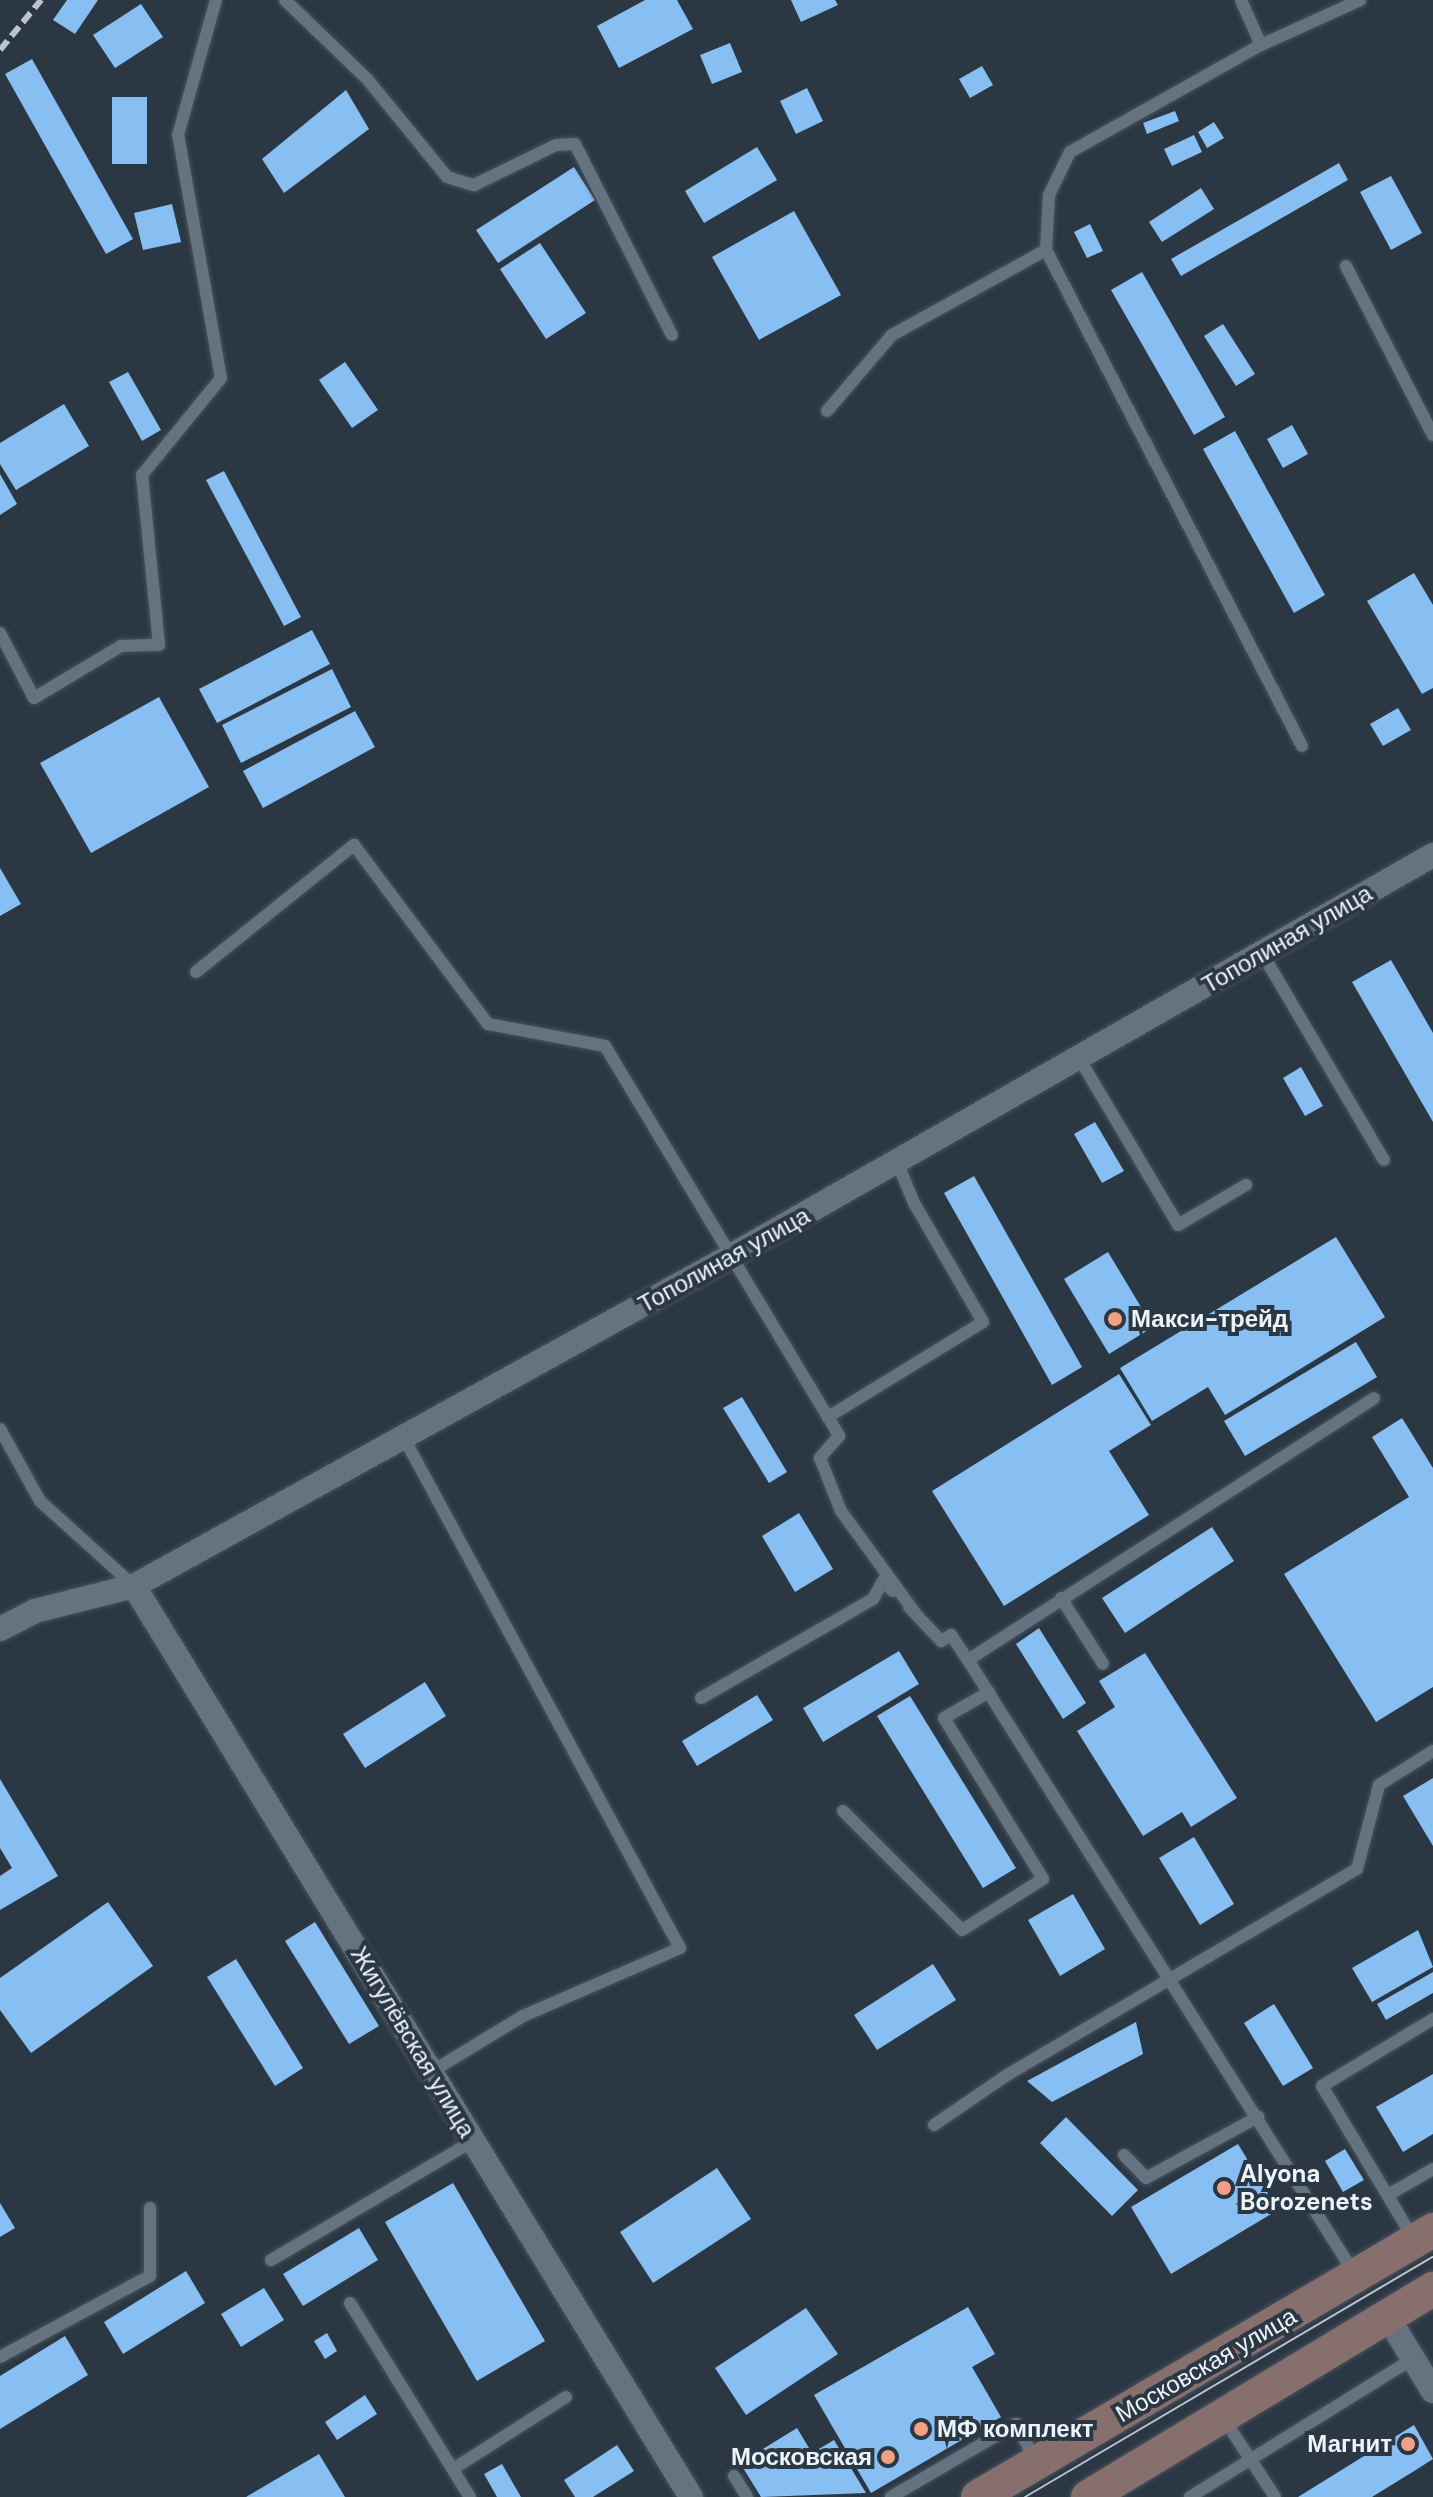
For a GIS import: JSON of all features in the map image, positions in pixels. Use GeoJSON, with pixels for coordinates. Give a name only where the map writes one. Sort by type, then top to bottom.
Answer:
{"type":"FeatureCollection","features":[{"type":"Feature","properties":{"kind":"street","name":"Тополиная улица"},"geometry":{"type":"LineString","coordinates":[[0,1629],[35,1611],[134,1586],[729,1257],[1433,855]]}},
{"type":"Feature","properties":{"kind":"street","name":"Жигулёвская улица"},"geometry":{"type":"LineString","coordinates":[[134,1586],[691,2497]]}},
{"type":"Feature","properties":{"kind":"street","name":"Московская улица"},"geometry":{"type":"LineString","coordinates":[[978,2497],[1424,2236]]}},
{"type":"Feature","properties":{"kind":"street"},"geometry":{"type":"LineString","coordinates":[[1088,2497],[1224,2418],[1433,2289]]}},
{"type":"Feature","properties":{"kind":"street"},"geometry":{"type":"LineString","coordinates":[[1387,2316],[1433,2391]]}},
{"type":"Feature","properties":{"kind":"lane"},"geometry":{"type":"LineString","coordinates":[[0,633],[34,698],[121,646],[159,645],[142,475],[221,378],[178,135],[216,0]]}},
{"type":"Feature","properties":{"kind":"lane"},"geometry":{"type":"LineString","coordinates":[[285,0],[368,80],[447,177],[474,185],[556,145],[575,144],[672,335]]}},
{"type":"Feature","properties":{"kind":"lane"},"geometry":{"type":"LineString","coordinates":[[1241,0],[1261,45]]}},
{"type":"Feature","properties":{"kind":"lane"},"geometry":{"type":"LineString","coordinates":[[1302,746],[1046,250],[1049,195],[1070,152],[1261,45],[1360,0]]}},
{"type":"Feature","properties":{"kind":"lane"},"geometry":{"type":"LineString","coordinates":[[827,411],[892,335],[1046,250]]}},
{"type":"Feature","properties":{"kind":"lane"},"geometry":{"type":"LineString","coordinates":[[1346,266],[1433,435]]}},
{"type":"Feature","properties":{"kind":"lane"},"geometry":{"type":"LineString","coordinates":[[196,972],[354,845],[488,1024],[605,1046],[839,1436],[820,1458],[841,1511],[915,1613]]}},
{"type":"Feature","properties":{"kind":"lane"},"geometry":{"type":"LineString","coordinates":[[1262,953],[1384,1160]]}},
{"type":"Feature","properties":{"kind":"lane"},"geometry":{"type":"LineString","coordinates":[[1079,1058],[1178,1225],[1246,1185]]}},
{"type":"Feature","properties":{"kind":"lane"},"geometry":{"type":"LineString","coordinates":[[828,1417],[983,1322],[897,1162]]}},
{"type":"Feature","properties":{"kind":"lane"},"geometry":{"type":"LineString","coordinates":[[968,1660],[1374,1398]]}},
{"type":"Feature","properties":{"kind":"lane"},"geometry":{"type":"LineString","coordinates":[[0,1429],[40,1501],[134,1586]]}},
{"type":"Feature","properties":{"kind":"lane"},"geometry":{"type":"LineString","coordinates":[[404,1438],[680,1948],[523,2016],[431,2072]]}},
{"type":"Feature","properties":{"kind":"lane"},"geometry":{"type":"LineString","coordinates":[[701,1698],[873,1599],[883,1581],[941,1641],[951,1635],[1173,1979],[1356,2276]]}},
{"type":"Feature","properties":{"kind":"lane"},"geometry":{"type":"LineString","coordinates":[[1061,1598],[1103,1664]]}},
{"type":"Feature","properties":{"kind":"lane"},"geometry":{"type":"LineString","coordinates":[[843,1811],[962,1930],[1043,1879],[944,1718],[989,1692]]}},
{"type":"Feature","properties":{"kind":"lane"},"geometry":{"type":"LineString","coordinates":[[934,2125],[1007,2075],[1357,1869],[1379,1785],[1433,1751]]}},
{"type":"Feature","properties":{"kind":"lane"},"geometry":{"type":"LineString","coordinates":[[1424,2236],[1388,2195],[1322,2086],[1433,2019]]}},
{"type":"Feature","properties":{"kind":"lane"},"geometry":{"type":"LineString","coordinates":[[1124,2155],[1146,2178],[1258,2117]]}},
{"type":"Feature","properties":{"kind":"lane"},"geometry":{"type":"LineString","coordinates":[[271,2260],[473,2141]]}},
{"type":"Feature","properties":{"kind":"lane"},"geometry":{"type":"LineString","coordinates":[[1388,2195],[1433,2169]]}},
{"type":"Feature","properties":{"kind":"lane"},"geometry":{"type":"LineString","coordinates":[[0,2355],[150,2276],[150,2208]]}},
{"type":"Feature","properties":{"kind":"lane"},"geometry":{"type":"LineString","coordinates":[[350,2303],[470,2497]]}},
{"type":"Feature","properties":{"kind":"lane"},"geometry":{"type":"LineString","coordinates":[[1190,2497],[1413,2359]]}},
{"type":"Feature","properties":{"kind":"lane"},"geometry":{"type":"LineString","coordinates":[[453,2469],[566,2397]]}},
{"type":"Feature","properties":{"kind":"lane"},"geometry":{"type":"LineString","coordinates":[[1224,2418],[1275,2497]]}},
{"type":"Feature","properties":{"kind":"lane"},"geometry":{"type":"LineString","coordinates":[[891,2497],[1016,2424],[1038,2463]]}},
{"type":"Feature","properties":{"kind":"lane"},"geometry":{"type":"LineString","coordinates":[[734,2476],[744,2496]]}},
{"type":"Feature","properties":{"kind":"building"},"geometry":{"type":"Polygon","coordinates":[[[67,0],[98,0],[75,34],[53,20],[67,0]]]}},
{"type":"Feature","properties":{"kind":"building"},"geometry":{"type":"Polygon","coordinates":[[[645,0],[677,0],[693,29],[619,68],[597,26],[645,0]]]}},
{"type":"Feature","properties":{"kind":"building"},"geometry":{"type":"Polygon","coordinates":[[[791,0],[835,0],[838,5],[801,22],[791,0]]]}},
{"type":"Feature","properties":{"kind":"building"},"geometry":{"type":"Polygon","coordinates":[[[141,4],[163,37],[115,68],[93,35],[141,4]]]}},
{"type":"Feature","properties":{"kind":"building"},"geometry":{"type":"Polygon","coordinates":[[[730,43],[742,72],[712,84],[700,55],[730,43]]]}},
{"type":"Feature","properties":{"kind":"building"},"geometry":{"type":"Polygon","coordinates":[[[32,59],[133,239],[106,254],[5,74],[32,59]]]}},
{"type":"Feature","properties":{"kind":"building"},"geometry":{"type":"Polygon","coordinates":[[[982,66],[993,85],[970,98],[959,79],[982,66]]]}},
{"type":"Feature","properties":{"kind":"building"},"geometry":{"type":"Polygon","coordinates":[[[807,88],[823,121],[796,134],[780,101],[807,88]]]}},
{"type":"Feature","properties":{"kind":"building"},"geometry":{"type":"Polygon","coordinates":[[[346,90],[369,129],[284,193],[262,159],[346,90]]]}},
{"type":"Feature","properties":{"kind":"building"},"geometry":{"type":"Polygon","coordinates":[[[112,97],[147,97],[147,164],[112,164],[112,97]]]}},
{"type":"Feature","properties":{"kind":"building"},"geometry":{"type":"Polygon","coordinates":[[[1175,111],[1179,121],[1147,134],[1143,123],[1175,111]]]}},
{"type":"Feature","properties":{"kind":"building"},"geometry":{"type":"Polygon","coordinates":[[[1214,122],[1224,138],[1207,148],[1198,132],[1214,122]]]}},
{"type":"Feature","properties":{"kind":"building"},"geometry":{"type":"Polygon","coordinates":[[[1194,135],[1202,152],[1172,166],[1164,149],[1194,135]]]}},
{"type":"Feature","properties":{"kind":"building"},"geometry":{"type":"Polygon","coordinates":[[[757,147],[777,180],[704,223],[685,191],[757,147]]]}},
{"type":"Feature","properties":{"kind":"building"},"geometry":{"type":"Polygon","coordinates":[[[1339,163],[1348,180],[1181,276],[1171,259],[1339,163]]]}},
{"type":"Feature","properties":{"kind":"building"},"geometry":{"type":"Polygon","coordinates":[[[574,167],[595,200],[498,263],[476,230],[574,167]]]}},
{"type":"Feature","properties":{"kind":"building"},"geometry":{"type":"Polygon","coordinates":[[[1391,176],[1422,233],[1391,250],[1360,192],[1391,176]]]}},
{"type":"Feature","properties":{"kind":"building"},"geometry":{"type":"Polygon","coordinates":[[[1201,188],[1214,209],[1162,242],[1149,222],[1201,188]]]}},
{"type":"Feature","properties":{"kind":"building"},"geometry":{"type":"Polygon","coordinates":[[[172,204],[181,242],[143,250],[134,213],[172,204]]]}},
{"type":"Feature","properties":{"kind":"building"},"geometry":{"type":"Polygon","coordinates":[[[794,211],[841,295],[759,340],[712,257],[794,211]]]}},
{"type":"Feature","properties":{"kind":"building"},"geometry":{"type":"Polygon","coordinates":[[[1090,224],[1103,251],[1087,258],[1074,232],[1090,224]]]}},
{"type":"Feature","properties":{"kind":"building"},"geometry":{"type":"Polygon","coordinates":[[[540,243],[586,313],[546,339],[500,269],[540,243]]]}},
{"type":"Feature","properties":{"kind":"building"},"geometry":{"type":"Polygon","coordinates":[[[1142,272],[1225,417],[1194,435],[1111,290],[1142,272]]]}},
{"type":"Feature","properties":{"kind":"building"},"geometry":{"type":"Polygon","coordinates":[[[1223,324],[1255,374],[1236,386],[1204,336],[1223,324]]]}},
{"type":"Feature","properties":{"kind":"building"},"geometry":{"type":"Polygon","coordinates":[[[345,362],[378,410],[352,428],[319,380],[345,362]]]}},
{"type":"Feature","properties":{"kind":"building"},"geometry":{"type":"Polygon","coordinates":[[[128,372],[161,430],[142,441],[109,382],[128,372]]]}},
{"type":"Feature","properties":{"kind":"building"},"geometry":{"type":"Polygon","coordinates":[[[64,404],[89,446],[16,490],[0,464],[0,443],[64,404]]]}},
{"type":"Feature","properties":{"kind":"building"},"geometry":{"type":"Polygon","coordinates":[[[1292,425],[1308,454],[1283,468],[1267,439],[1292,425]]]}},
{"type":"Feature","properties":{"kind":"building"},"geometry":{"type":"Polygon","coordinates":[[[1235,431],[1325,595],[1294,613],[1203,449],[1235,431]]]}},
{"type":"Feature","properties":{"kind":"building"},"geometry":{"type":"Polygon","coordinates":[[[224,471],[301,617],[284,626],[206,480],[224,471]]]}},
{"type":"Feature","properties":{"kind":"building"},"geometry":{"type":"Polygon","coordinates":[[[0,474],[17,504],[0,515],[0,474]]]}},
{"type":"Feature","properties":{"kind":"building"},"geometry":{"type":"Polygon","coordinates":[[[1414,573],[1433,605],[1433,688],[1422,694],[1367,601],[1414,573]]]}},
{"type":"Feature","properties":{"kind":"building"},"geometry":{"type":"Polygon","coordinates":[[[312,630],[330,664],[217,723],[199,689],[312,630]]]}},
{"type":"Feature","properties":{"kind":"building"},"geometry":{"type":"Polygon","coordinates":[[[332,669],[351,707],[241,763],[222,725],[332,669]]]}},
{"type":"Feature","properties":{"kind":"building"},"geometry":{"type":"Polygon","coordinates":[[[159,697],[209,787],[91,853],[40,763],[159,697]]]}},
{"type":"Feature","properties":{"kind":"building"},"geometry":{"type":"Polygon","coordinates":[[[1398,708],[1411,730],[1383,746],[1370,724],[1398,708]]]}},
{"type":"Feature","properties":{"kind":"building"},"geometry":{"type":"Polygon","coordinates":[[[355,711],[375,747],[263,808],[243,771],[355,711]]]}},
{"type":"Feature","properties":{"kind":"building"},"geometry":{"type":"Polygon","coordinates":[[[0,868],[21,904],[0,916],[0,868]]]}},
{"type":"Feature","properties":{"kind":"building"},"geometry":{"type":"Polygon","coordinates":[[[1391,960],[1433,1033],[1433,1122],[1352,982],[1391,960]]]}},
{"type":"Feature","properties":{"kind":"building"},"geometry":{"type":"Polygon","coordinates":[[[1301,1067],[1323,1106],[1305,1116],[1283,1078],[1301,1067]]]}},
{"type":"Feature","properties":{"kind":"building"},"geometry":{"type":"Polygon","coordinates":[[[1095,1122],[1124,1171],[1102,1183],[1074,1134],[1095,1122]]]}},
{"type":"Feature","properties":{"kind":"building"},"geometry":{"type":"Polygon","coordinates":[[[974,1176],[1082,1367],[1052,1385],[944,1193],[974,1176]]]}},
{"type":"Feature","properties":{"kind":"building"},"geometry":{"type":"Polygon","coordinates":[[[1336,1237],[1385,1317],[1225,1415],[1208,1387],[1152,1421],[1120,1368],[1336,1237]]]}},
{"type":"Feature","properties":{"kind":"building"},"geometry":{"type":"Polygon","coordinates":[[[1108,1252],[1153,1327],[1109,1354],[1064,1279],[1108,1252]]]}},
{"type":"Feature","properties":{"kind":"building"},"geometry":{"type":"Polygon","coordinates":[[[1356,1342],[1377,1377],[1245,1456],[1224,1421],[1356,1342]]]}},
{"type":"Feature","properties":{"kind":"building"},"geometry":{"type":"Polygon","coordinates":[[[1119,1374],[1151,1425],[1109,1451],[1149,1515],[1004,1606],[932,1491],[1119,1374]]]}},
{"type":"Feature","properties":{"kind":"building"},"geometry":{"type":"Polygon","coordinates":[[[742,1397],[787,1472],[769,1483],[723,1408],[742,1397]]]}},
{"type":"Feature","properties":{"kind":"building"},"geometry":{"type":"Polygon","coordinates":[[[1402,1418],[1433,1468],[1433,1687],[1376,1722],[1284,1574],[1409,1497],[1372,1437],[1402,1418]]]}},
{"type":"Feature","properties":{"kind":"building"},"geometry":{"type":"Polygon","coordinates":[[[799,1513],[833,1569],[795,1592],[762,1536],[799,1513]]]}},
{"type":"Feature","properties":{"kind":"building"},"geometry":{"type":"Polygon","coordinates":[[[1212,1527],[1234,1561],[1125,1633],[1102,1598],[1212,1527]]]}},
{"type":"Feature","properties":{"kind":"building"},"geometry":{"type":"Polygon","coordinates":[[[1039,1628],[1086,1703],[1063,1719],[1016,1644],[1039,1628]]]}},
{"type":"Feature","properties":{"kind":"building"},"geometry":{"type":"Polygon","coordinates":[[[899,1651],[919,1684],[823,1742],[803,1708],[899,1651]]]}},
{"type":"Feature","properties":{"kind":"building"},"geometry":{"type":"Polygon","coordinates":[[[1145,1653],[1237,1798],[1191,1827],[1182,1812],[1143,1836],[1077,1731],[1115,1707],[1099,1681],[1145,1653]]]}},
{"type":"Feature","properties":{"kind":"building"},"geometry":{"type":"Polygon","coordinates":[[[425,1682],[446,1716],[365,1768],[343,1734],[425,1682]]]}},
{"type":"Feature","properties":{"kind":"building"},"geometry":{"type":"Polygon","coordinates":[[[757,1695],[773,1720],[697,1766],[682,1741],[757,1695]]]}},
{"type":"Feature","properties":{"kind":"building"},"geometry":{"type":"Polygon","coordinates":[[[910,1696],[1016,1868],[983,1888],[877,1716],[910,1696]]]}},
{"type":"Feature","properties":{"kind":"building"},"geometry":{"type":"Polygon","coordinates":[[[1433,1778],[1433,1846],[1403,1796],[1433,1778]]]}},
{"type":"Feature","properties":{"kind":"building"},"geometry":{"type":"Polygon","coordinates":[[[0,1779],[58,1876],[0,1910],[0,1876],[12,1868],[0,1848],[0,1779]]]}},
{"type":"Feature","properties":{"kind":"building"},"geometry":{"type":"Polygon","coordinates":[[[1194,1837],[1234,1904],[1200,1925],[1159,1858],[1194,1837]]]}},
{"type":"Feature","properties":{"kind":"building"},"geometry":{"type":"Polygon","coordinates":[[[1073,1894],[1105,1949],[1060,1976],[1028,1920],[1073,1894]]]}},
{"type":"Feature","properties":{"kind":"building"},"geometry":{"type":"Polygon","coordinates":[[[108,1902],[153,1966],[31,2053],[0,2010],[0,1978],[108,1902]]]}},
{"type":"Feature","properties":{"kind":"building"},"geometry":{"type":"Polygon","coordinates":[[[315,1922],[379,2026],[349,2044],[285,1941],[315,1922]]]}},
{"type":"Feature","properties":{"kind":"building"},"geometry":{"type":"Polygon","coordinates":[[[1418,1930],[1433,1967],[1372,2002],[1352,1968],[1418,1930]]]}},
{"type":"Feature","properties":{"kind":"building"},"geometry":{"type":"Polygon","coordinates":[[[236,1959],[303,2068],[275,2086],[207,1977],[236,1959]]]}},
{"type":"Feature","properties":{"kind":"building"},"geometry":{"type":"Polygon","coordinates":[[[933,1964],[956,2000],[877,2050],[854,2015],[933,1964]]]}},
{"type":"Feature","properties":{"kind":"building"},"geometry":{"type":"Polygon","coordinates":[[[1433,1972],[1433,1993],[1386,2020],[1377,2004],[1433,1972]]]}},
{"type":"Feature","properties":{"kind":"building"},"geometry":{"type":"Polygon","coordinates":[[[1274,2004],[1313,2068],[1283,2086],[1244,2023],[1274,2004]]]}},
{"type":"Feature","properties":{"kind":"building"},"geometry":{"type":"Polygon","coordinates":[[[1136,2022],[1143,2054],[1052,2102],[1027,2081],[1136,2022]]]}},
{"type":"Feature","properties":{"kind":"building"},"geometry":{"type":"Polygon","coordinates":[[[1433,2074],[1433,2134],[1403,2152],[1376,2107],[1433,2074]]]}},
{"type":"Feature","properties":{"kind":"building"},"geometry":{"type":"Polygon","coordinates":[[[1066,2117],[1138,2190],[1112,2216],[1040,2143],[1066,2117]]]}},
{"type":"Feature","properties":{"kind":"building"},"geometry":{"type":"Polygon","coordinates":[[[1238,2144],[1278,2210],[1171,2274],[1131,2207],[1238,2144]]]}},
{"type":"Feature","properties":{"kind":"building"},"geometry":{"type":"Polygon","coordinates":[[[1345,2149],[1364,2180],[1343,2192],[1325,2161],[1345,2149]]]}},
{"type":"Feature","properties":{"kind":"building"},"geometry":{"type":"Polygon","coordinates":[[[717,2168],[751,2219],[653,2283],[620,2232],[717,2168]]]}},
{"type":"Feature","properties":{"kind":"building"},"geometry":{"type":"Polygon","coordinates":[[[453,2183],[545,2341],[477,2381],[385,2222],[453,2183]]]}},
{"type":"Feature","properties":{"kind":"building"},"geometry":{"type":"Polygon","coordinates":[[[0,2203],[15,2228],[0,2237],[0,2203]]]}},
{"type":"Feature","properties":{"kind":"building"},"geometry":{"type":"Polygon","coordinates":[[[359,2228],[378,2260],[303,2306],[283,2274],[359,2228]]]}},
{"type":"Feature","properties":{"kind":"building"},"geometry":{"type":"Polygon","coordinates":[[[186,2271],[205,2303],[123,2354],[104,2322],[186,2271]]]}},
{"type":"Feature","properties":{"kind":"building"},"geometry":{"type":"Polygon","coordinates":[[[264,2288],[284,2320],[241,2347],[221,2314],[264,2288]]]}},
{"type":"Feature","properties":{"kind":"building"},"geometry":{"type":"Polygon","coordinates":[[[968,2307],[995,2354],[972,2367],[1001,2417],[871,2493],[814,2395],[968,2307]]]}},
{"type":"Feature","properties":{"kind":"building"},"geometry":{"type":"Polygon","coordinates":[[[806,2308],[838,2354],[746,2415],[715,2368],[806,2308]]]}},
{"type":"Feature","properties":{"kind":"building"},"geometry":{"type":"Polygon","coordinates":[[[327,2333],[337,2351],[325,2359],[314,2341],[327,2333]]]}},
{"type":"Feature","properties":{"kind":"building"},"geometry":{"type":"Polygon","coordinates":[[[65,2336],[88,2375],[0,2429],[0,2376],[65,2336]]]}},
{"type":"Feature","properties":{"kind":"building"},"geometry":{"type":"Polygon","coordinates":[[[365,2395],[377,2414],[337,2440],[325,2422],[365,2395]]]}},
{"type":"Feature","properties":{"kind":"building"},"geometry":{"type":"Polygon","coordinates":[[[1414,2425],[1433,2459],[1411,2473],[1372,2497],[1298,2497],[1414,2425]]]}},
{"type":"Feature","properties":{"kind":"building"},"geometry":{"type":"Polygon","coordinates":[[[797,2428],[812,2453],[834,2440],[866,2493],[761,2497],[740,2463],[797,2428]]]}},
{"type":"Feature","properties":{"kind":"building"},"geometry":{"type":"Polygon","coordinates":[[[617,2445],[634,2471],[593,2497],[575,2497],[564,2480],[617,2445]]]}},
{"type":"Feature","properties":{"kind":"building"},"geometry":{"type":"Polygon","coordinates":[[[319,2454],[345,2497],[246,2497],[319,2454]]]}},
{"type":"Feature","properties":{"kind":"building"},"geometry":{"type":"Polygon","coordinates":[[[502,2464],[521,2497],[497,2497],[484,2474],[502,2464]]]}},
{"type":"Feature","properties":{"kind":"tram line"},"geometry":{"type":"LineString","coordinates":[[1025,2497],[1433,2257]]}},
{"type":"Feature","properties":{"kind":"railway"},"geometry":{"type":"LineString","coordinates":[[0,50],[41,0]]}},
{"type":"Feature","properties":{"kind":"place","name":"Макси-трейд"},"geometry":{"type":"Point","coordinates":[1115,1319]}},
{"type":"Feature","properties":{"kind":"place","name":"Alyona Borozenets"},"geometry":{"type":"Point","coordinates":[1224,2188]}},
{"type":"Feature","properties":{"kind":"place","name":"МФ комплект"},"geometry":{"type":"Point","coordinates":[921,2429]}},
{"type":"Feature","properties":{"kind":"place","name":"Магнит"},"geometry":{"type":"Point","coordinates":[1408,2444]}},
{"type":"Feature","properties":{"kind":"place","name":"Московская"},"geometry":{"type":"Point","coordinates":[888,2457]}}]}
